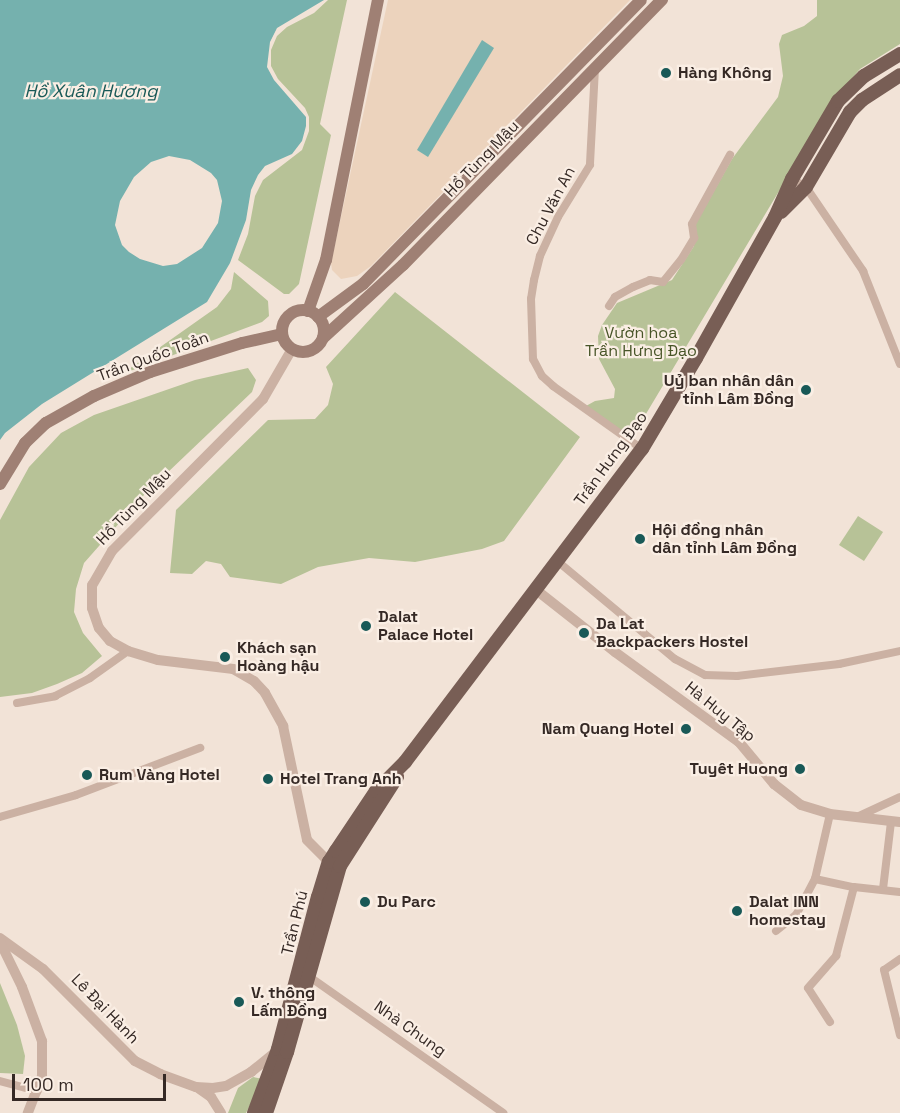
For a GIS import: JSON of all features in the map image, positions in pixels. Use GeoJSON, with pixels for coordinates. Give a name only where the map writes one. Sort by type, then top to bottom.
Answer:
{"type":"FeatureCollection","features":[{"type":"Feature","properties":{"kind":"main road"},"geometry":{"type":"LineString","coordinates":[[313,314],[378,0]]}},
{"type":"Feature","properties":{"kind":"main road","name":"Hồ Tùng Mậu"},"geometry":{"type":"LineString","coordinates":[[313,314],[363,284],[641,0]]}},
{"type":"Feature","properties":{"kind":"main road","name":"Hồ Tùng Mậu"},"geometry":{"type":"LineString","coordinates":[[322,338],[403,265],[662,0]]}},
{"type":"Feature","properties":{"kind":"main road"},"geometry":{"type":"LineString","coordinates":[[588,53],[595,68]]}},
{"type":"Feature","properties":{"kind":"main road","name":"Trần Hưng Đạo"},"geometry":{"type":"LineString","coordinates":[[535,589],[642,449],[775,217],[792,179],[827,118],[846,92],[864,76],[900,54]]}},
{"type":"Feature","properties":{"kind":"main road","name":"Trần Hưng Đạo"},"geometry":{"type":"LineString","coordinates":[[775,217],[806,187],[850,112],[862,100],[900,75]]}},
{"type":"Feature","properties":{"kind":"main road"},"geometry":{"type":"LineString","coordinates":[[294,312],[313,314],[323,327],[322,338],[311,350],[301,352],[291,349],[282,334],[284,321],[294,312]]}},
{"type":"Feature","properties":{"kind":"main road","name":"Trần Quốc Toản"},"geometry":{"type":"LineString","coordinates":[[0,484],[25,443],[46,423],[94,396],[150,372],[242,343],[282,334]]}},
{"type":"Feature","properties":{"kind":"main road","name":"Trần Phú"},"geometry":{"type":"LineString","coordinates":[[266,1113],[334,864],[376,791],[405,762],[535,589]]}},
{"type":"Feature","properties":{"kind":"main road","name":"Trần Phú"},"geometry":{"type":"LineString","coordinates":[[254,1113],[282,1051]]}},
{"type":"Feature","properties":{"kind":"street","name":"Chu Văn An"},"geometry":{"type":"LineString","coordinates":[[595,68],[590,165],[558,217],[540,256],[531,299],[533,358],[543,376],[553,386],[642,449]]}},
{"type":"Feature","properties":{"kind":"street"},"geometry":{"type":"LineString","coordinates":[[609,306],[615,297],[633,287],[650,280],[663,282],[681,260],[694,238],[692,224],[730,155]]}},
{"type":"Feature","properties":{"kind":"street"},"geometry":{"type":"LineString","coordinates":[[792,179],[806,187],[863,271],[900,364]]}},
{"type":"Feature","properties":{"kind":"street","name":"Hồ Tùng Mậu"},"geometry":{"type":"LineString","coordinates":[[291,349],[263,399],[231,434],[122,539],[102,564],[92,585],[92,608],[99,628],[110,641],[128,651],[158,660],[233,669],[254,681],[265,693],[283,726],[307,840],[334,864]]}},
{"type":"Feature","properties":{"kind":"street"},"geometry":{"type":"LineString","coordinates":[[556,560],[675,659],[705,675],[737,676],[839,664],[900,651]]}},
{"type":"Feature","properties":{"kind":"street","name":"Hà Huy Tập"},"geometry":{"type":"LineString","coordinates":[[535,589],[615,652],[739,742],[783,791],[801,805],[830,814],[895,822]]}},
{"type":"Feature","properties":{"kind":"street"},"geometry":{"type":"LineString","coordinates":[[16,703],[35,701],[63,692],[90,678],[128,651]]}},
{"type":"Feature","properties":{"kind":"street"},"geometry":{"type":"LineString","coordinates":[[0,817],[76,795],[200,748]]}},
{"type":"Feature","properties":{"kind":"street"},"geometry":{"type":"LineString","coordinates":[[857,817],[900,797]]}},
{"type":"Feature","properties":{"kind":"street"},"geometry":{"type":"LineString","coordinates":[[776,931],[796,915],[815,879],[830,814]]}},
{"type":"Feature","properties":{"kind":"street"},"geometry":{"type":"LineString","coordinates":[[883,889],[895,822]]}},
{"type":"Feature","properties":{"kind":"street"},"geometry":{"type":"LineString","coordinates":[[815,879],[854,887],[900,892]]}},
{"type":"Feature","properties":{"kind":"street"},"geometry":{"type":"LineString","coordinates":[[830,1022],[808,988],[836,956],[854,887]]}},
{"type":"Feature","properties":{"kind":"street","name":"Lê Đại Hành"},"geometry":{"type":"LineString","coordinates":[[0,938],[43,969],[135,1061],[160,1074],[196,1087],[211,1097],[221,1113]]}},
{"type":"Feature","properties":{"kind":"street"},"geometry":{"type":"LineString","coordinates":[[0,942],[22,987],[42,1041],[43,1064],[38,1091],[28,1113]]}},
{"type":"Feature","properties":{"kind":"street"},"geometry":{"type":"LineString","coordinates":[[900,959],[884,970],[900,1035]]}},
{"type":"Feature","properties":{"kind":"street","name":"Nhà Chung"},"geometry":{"type":"LineString","coordinates":[[305,974],[503,1113]]}},
{"type":"Feature","properties":{"kind":"street","name":"Lê Đại Hành"},"geometry":{"type":"LineString","coordinates":[[196,1087],[226,1086],[282,1051]]}},
{"type":"Feature","properties":{"kind":"street"},"geometry":{"type":"LineString","coordinates":[[0,1081],[38,1091]]}},
{"type":"Feature","properties":{"kind":"green space"},"geometry":{"type":"Polygon","coordinates":[[[328,0],[347,0],[320,124],[331,135],[299,284],[289,294],[284,294],[238,260],[248,234],[255,196],[263,180],[302,150],[309,131],[309,117],[305,108],[278,79],[271,66],[271,50],[277,36],[287,27],[314,13],[328,0]]]}},
{"type":"Feature","properties":{"kind":"green space","name":"Vườn hoa Trần Hưng Đạo"},"geometry":{"type":"Polygon","coordinates":[[[817,0],[900,0],[900,44],[860,69],[834,99],[631,439],[586,406],[595,401],[614,398],[615,389],[599,359],[598,336],[602,325],[617,303],[672,280],[694,246],[695,225],[732,159],[778,97],[783,76],[779,44],[782,35],[804,26],[817,16],[817,0]]]}},
{"type":"Feature","properties":{"kind":"green space"},"geometry":{"type":"Polygon","coordinates":[[[234,272],[268,301],[269,316],[262,322],[122,374],[217,307],[231,289],[234,272]]]}},
{"type":"Feature","properties":{"kind":"green space"},"geometry":{"type":"Polygon","coordinates":[[[395,292],[580,437],[504,541],[482,549],[415,562],[369,558],[318,567],[281,584],[230,577],[221,564],[206,561],[192,574],[170,573],[176,510],[268,420],[315,419],[328,405],[333,384],[326,367],[395,292]]]}},
{"type":"Feature","properties":{"kind":"green space"},"geometry":{"type":"Polygon","coordinates":[[[248,368],[256,380],[252,392],[144,495],[84,563],[76,589],[74,612],[83,633],[102,656],[82,673],[57,684],[32,693],[0,697],[0,520],[29,467],[61,433],[94,415],[195,380],[248,368]]]}},
{"type":"Feature","properties":{"kind":"green space"},"geometry":{"type":"Polygon","coordinates":[[[858,516],[883,532],[864,561],[839,545],[858,516]]]}},
{"type":"Feature","properties":{"kind":"green space"},"geometry":{"type":"Polygon","coordinates":[[[0,983],[17,1025],[25,1056],[23,1074],[0,1073],[0,983]]]}},
{"type":"Feature","properties":{"kind":"green space"},"geometry":{"type":"Polygon","coordinates":[[[253,1077],[263,1079],[246,1113],[228,1113],[238,1088],[253,1077]]]}},
{"type":"Feature","properties":{"kind":"shaded area"},"geometry":{"type":"Polygon","coordinates":[[[388,0],[630,0],[371,266],[357,276],[341,279],[332,270],[331,263],[388,0]]]}},
{"type":"Feature","properties":{"kind":"water","name":"Hồ Xuân Hương"},"geometry":{"type":"Polygon","coordinates":[[[0,0],[324,0],[277,28],[270,42],[267,67],[274,80],[306,117],[306,126],[302,141],[292,154],[265,166],[258,175],[251,190],[246,220],[230,263],[207,302],[42,404],[5,433],[0,440],[0,0]],[[169,156],[151,162],[134,177],[120,201],[115,225],[122,245],[140,259],[163,266],[177,264],[202,248],[218,223],[222,201],[217,180],[211,173],[190,160],[169,156]]]}},
{"type":"Feature","properties":{"kind":"water"},"geometry":{"type":"Polygon","coordinates":[[[482,40],[494,48],[428,157],[417,150],[482,40]]]}},
{"type":"Feature","properties":{"kind":"place","name":"Hàng Không"},"geometry":{"type":"Point","coordinates":[666,73]}},
{"type":"Feature","properties":{"kind":"place","name":"Uỷ ban nhân dân tỉnh Lâm Đồng"},"geometry":{"type":"Point","coordinates":[806,390]}},
{"type":"Feature","properties":{"kind":"place","name":"Hội đồng nhân dân tỉnh Lâm Đồng"},"geometry":{"type":"Point","coordinates":[640,539]}},
{"type":"Feature","properties":{"kind":"place","name":"Dalat Palace Hotel"},"geometry":{"type":"Point","coordinates":[366,626]}},
{"type":"Feature","properties":{"kind":"place","name":"Da Lat Backpackers Hostel"},"geometry":{"type":"Point","coordinates":[584,633]}},
{"type":"Feature","properties":{"kind":"place","name":"Khách sạn Hoàng hậu"},"geometry":{"type":"Point","coordinates":[225,657]}},
{"type":"Feature","properties":{"kind":"place","name":"Nam Quang Hotel"},"geometry":{"type":"Point","coordinates":[686,729]}},
{"type":"Feature","properties":{"kind":"place","name":"Tuyêt Huong"},"geometry":{"type":"Point","coordinates":[800,769]}},
{"type":"Feature","properties":{"kind":"place","name":"Rum Vàng Hotel"},"geometry":{"type":"Point","coordinates":[87,775]}},
{"type":"Feature","properties":{"kind":"place","name":"Hotel Trang Anh"},"geometry":{"type":"Point","coordinates":[268,779]}},
{"type":"Feature","properties":{"kind":"place","name":"Du Parc"},"geometry":{"type":"Point","coordinates":[365,902]}},
{"type":"Feature","properties":{"kind":"place","name":"Dalat INN homestay"},"geometry":{"type":"Point","coordinates":[737,911]}},
{"type":"Feature","properties":{"kind":"place","name":"V. thông Lấm Đồng"},"geometry":{"type":"Point","coordinates":[239,1002]}}]}
